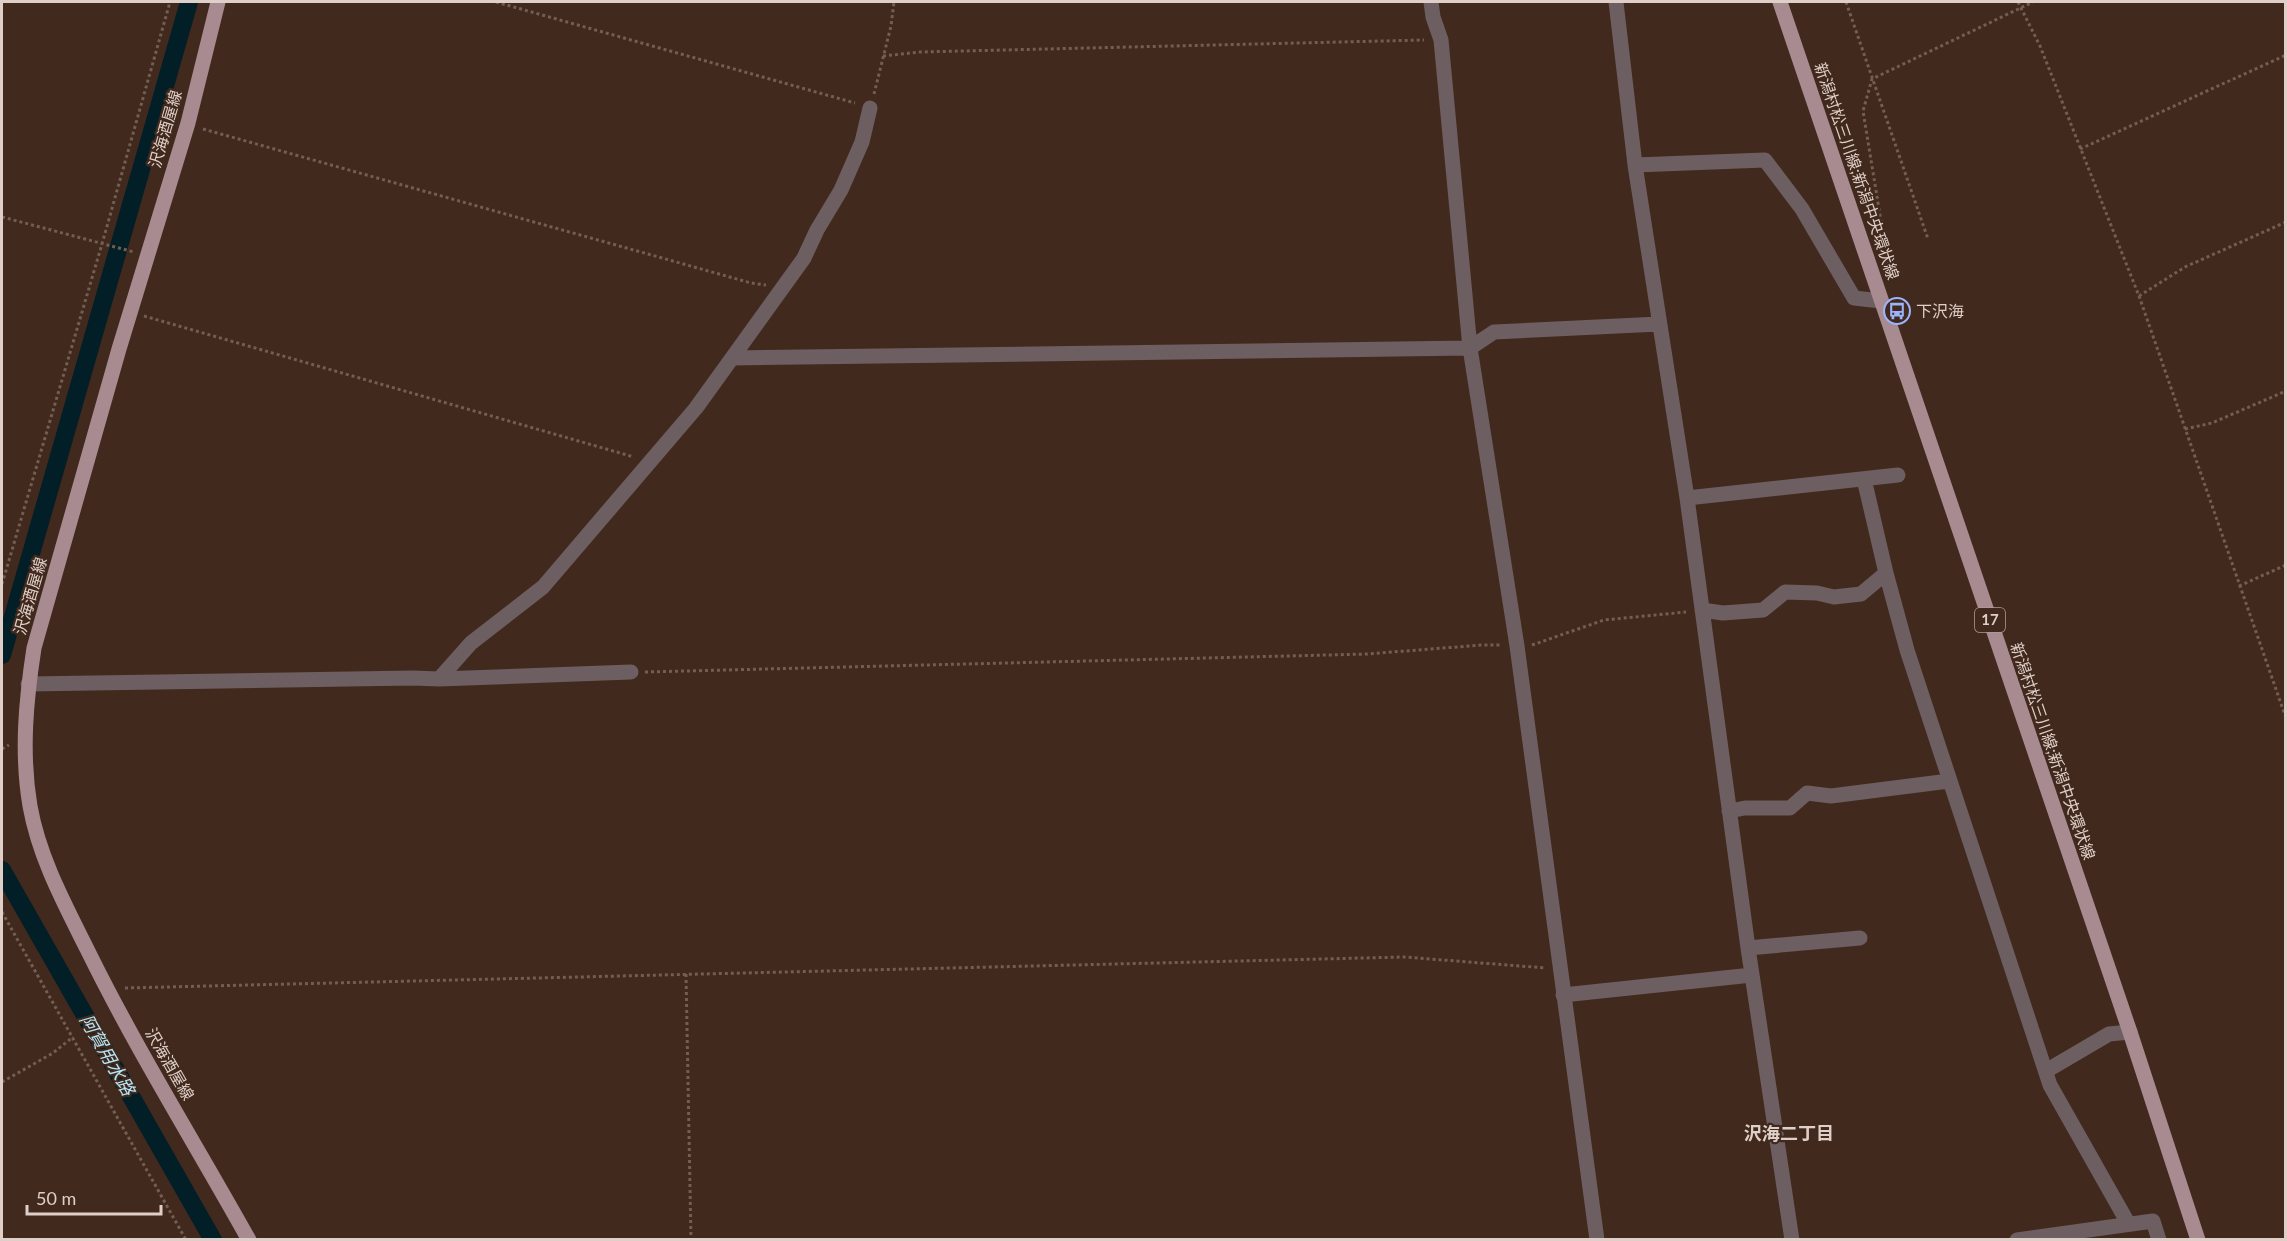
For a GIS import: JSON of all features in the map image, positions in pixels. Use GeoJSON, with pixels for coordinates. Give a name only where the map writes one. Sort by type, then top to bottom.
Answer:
{"type":"FeatureCollection","features":[{"type":"Feature","properties":{"kind":"main road","name":"沢海酒屋線"},"geometry":{"type":"LineString","coordinates":[[218,2],[188,123],[147,256],[34,648],[28,684],[24,738],[30,806],[49,873],[107,989],[249,1239]]}},
{"type":"Feature","properties":{"kind":"main road","name":"新潟村松三川線;新潟中央環状線"},"geometry":{"type":"LineString","coordinates":[[1780,2],[2130,1032],[2198,1239]]}},
{"type":"Feature","properties":{"kind":"street"},"geometry":{"type":"LineString","coordinates":[[1431,2],[1441,40],[1470,348],[1517,646],[1597,1239]]}},
{"type":"Feature","properties":{"kind":"street"},"geometry":{"type":"LineString","coordinates":[[1616,2],[1635,165],[1687,498],[1748,948],[1792,1239]]}},
{"type":"Feature","properties":{"kind":"street"},"geometry":{"type":"LineString","coordinates":[[439,679],[471,643],[543,587],[696,408],[804,258],[842,190],[862,142],[870,108]]}},
{"type":"Feature","properties":{"kind":"street"},"geometry":{"type":"LineString","coordinates":[[1635,165],[1764,160],[1802,209],[1854,298],[1881,301]]}},
{"type":"Feature","properties":{"kind":"street"},"geometry":{"type":"LineString","coordinates":[[733,358],[1470,348],[1494,332],[1659,324]]}},
{"type":"Feature","properties":{"kind":"street"},"geometry":{"type":"LineString","coordinates":[[1687,498],[1898,475]]}},
{"type":"Feature","properties":{"kind":"street"},"geometry":{"type":"LineString","coordinates":[[1864,479],[1907,650],[2050,1085],[2128,1223]]}},
{"type":"Feature","properties":{"kind":"street"},"geometry":{"type":"LineString","coordinates":[[1702,610],[1723,613],[1763,610],[1785,592],[1817,593],[1834,597],[1861,594],[1886,573]]}},
{"type":"Feature","properties":{"kind":"street"},"geometry":{"type":"LineString","coordinates":[[28,684],[439,679],[631,672]]}},
{"type":"Feature","properties":{"kind":"street"},"geometry":{"type":"LineString","coordinates":[[1729,811],[1745,808],[1790,808],[1807,793],[1832,796],[1949,781]]}},
{"type":"Feature","properties":{"kind":"street"},"geometry":{"type":"LineString","coordinates":[[1748,948],[1860,938]]}},
{"type":"Feature","properties":{"kind":"street"},"geometry":{"type":"LineString","coordinates":[[1563,995],[1752,975]]}},
{"type":"Feature","properties":{"kind":"street"},"geometry":{"type":"LineString","coordinates":[[2046,1071],[2109,1034],[2130,1032]]}},
{"type":"Feature","properties":{"kind":"street"},"geometry":{"type":"LineString","coordinates":[[2017,1239],[2153,1221],[2159,1239]]}},
{"type":"Feature","properties":{"kind":"path"},"geometry":{"type":"LineString","coordinates":[[2,584],[170,2]]}},
{"type":"Feature","properties":{"kind":"path"},"geometry":{"type":"LineString","coordinates":[[496,2],[870,108],[894,2]]}},
{"type":"Feature","properties":{"kind":"path"},"geometry":{"type":"LineString","coordinates":[[1846,2],[1928,239]]}},
{"type":"Feature","properties":{"kind":"path"},"geometry":{"type":"LineString","coordinates":[[2018,2],[2040,46],[2139,296],[2286,718]]}},
{"type":"Feature","properties":{"kind":"path"},"geometry":{"type":"LineString","coordinates":[[1888,267],[1863,111],[1872,79],[2033,2]]}},
{"type":"Feature","properties":{"kind":"path"},"geometry":{"type":"LineString","coordinates":[[883,56],[920,52],[1441,40]]}},
{"type":"Feature","properties":{"kind":"path"},"geometry":{"type":"LineString","coordinates":[[2080,148],[2286,55]]}},
{"type":"Feature","properties":{"kind":"path"},"geometry":{"type":"LineString","coordinates":[[188,123],[212,132],[751,283],[783,286]]}},
{"type":"Feature","properties":{"kind":"path"},"geometry":{"type":"LineString","coordinates":[[2,217],[147,256]]}},
{"type":"Feature","properties":{"kind":"path"},"geometry":{"type":"LineString","coordinates":[[2139,296],[2185,267],[2286,222]]}},
{"type":"Feature","properties":{"kind":"path"},"geometry":{"type":"LineString","coordinates":[[131,312],[650,462]]}},
{"type":"Feature","properties":{"kind":"path"},"geometry":{"type":"LineString","coordinates":[[2185,429],[2212,423],[2286,391]]}},
{"type":"Feature","properties":{"kind":"path"},"geometry":{"type":"LineString","coordinates":[[2239,586],[2286,565]]}},
{"type":"Feature","properties":{"kind":"path"},"geometry":{"type":"LineString","coordinates":[[631,672],[1367,654],[1482,645],[1517,646],[1537,644],[1604,620],[1702,610]]}},
{"type":"Feature","properties":{"kind":"path"},"geometry":{"type":"LineString","coordinates":[[2,912],[186,1239]]}},
{"type":"Feature","properties":{"kind":"path"},"geometry":{"type":"LineString","coordinates":[[107,989],[146,986],[1404,957],[1560,969]]}},
{"type":"Feature","properties":{"kind":"path"},"geometry":{"type":"LineString","coordinates":[[686,974],[691,1239]]}},
{"type":"Feature","properties":{"kind":"path"},"geometry":{"type":"LineString","coordinates":[[2,1082],[53,1053],[73,1037]]}},
{"type":"Feature","properties":{"kind":"waterway"},"geometry":{"type":"LineString","coordinates":[[2,655],[189,2]]}},
{"type":"Feature","properties":{"kind":"waterway","name":"阿賀用水路"},"geometry":{"type":"LineString","coordinates":[[2,870],[213,1240]]}},
{"type":"Feature","properties":{"kind":"place","name":"下沢海"},"geometry":{"type":"Point","coordinates":[1897,311]}},
{"type":"Feature","properties":{"kind":"district","name":"沢海二丁目"},"geometry":{"type":"Point","coordinates":[1789,1134]}}]}
